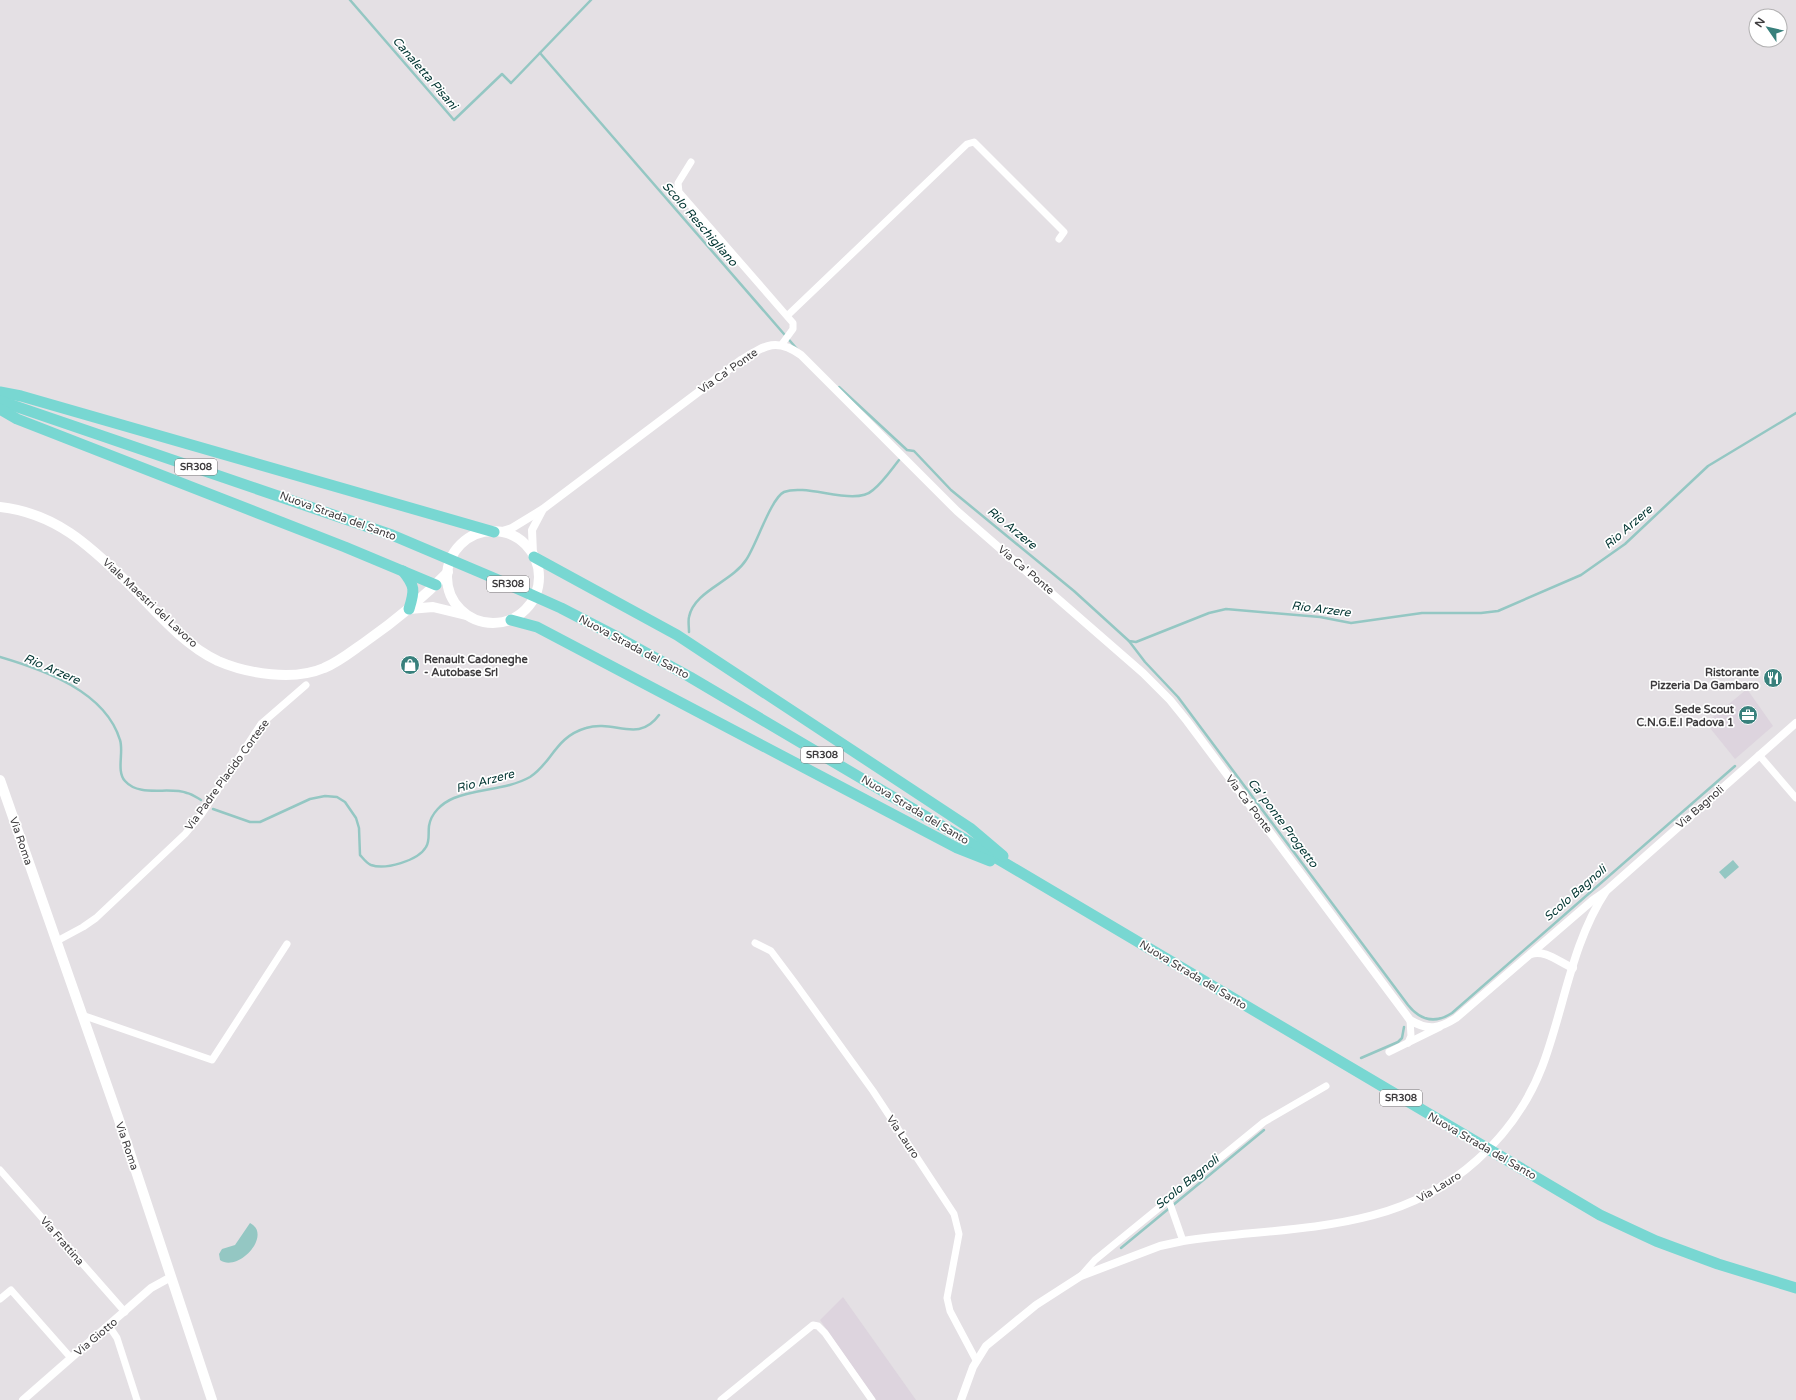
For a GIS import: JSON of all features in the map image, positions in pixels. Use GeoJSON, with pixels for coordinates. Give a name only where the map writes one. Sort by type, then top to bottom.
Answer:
{"type":"FeatureCollection","features":[{"type":"Feature","properties":{"kind":"highway"},"geometry":{"type":"LineString","coordinates":[[0,392],[21,396],[497,532]]}},
{"type":"Feature","properties":{"kind":"highway","name":"Nuova Strada del Santo"},"geometry":{"type":"LineString","coordinates":[[0,400],[392,535],[516,588],[621,638],[690,677],[1600,1214],[1656,1241],[1718,1264],[1796,1288]]}},
{"type":"Feature","properties":{"kind":"highway"},"geometry":{"type":"LineString","coordinates":[[0,409],[17,419],[403,570],[436,585]]}},
{"type":"Feature","properties":{"kind":"highway"},"geometry":{"type":"LineString","coordinates":[[533,555],[677,635],[801,715],[970,828],[1023,874]]}},
{"type":"Feature","properties":{"kind":"highway"},"geometry":{"type":"LineString","coordinates":[[403,570],[412,582],[414,589],[409,609]]}},
{"type":"Feature","properties":{"kind":"highway"},"geometry":{"type":"LineString","coordinates":[[510,620],[537,627],[551,634],[957,848],[1023,874]]}},
{"type":"Feature","properties":{"kind":"main road","name":"Viale Maestri del Lavoro"},"geometry":{"type":"LineString","coordinates":[[0,507],[31,512],[65,528],[88,545],[189,641],[218,660],[241,669],[261,673],[286,675],[324,668],[341,659],[409,609]]}},
{"type":"Feature","properties":{"kind":"main road"},"geometry":{"type":"LineString","coordinates":[[409,609],[433,607],[470,617],[482,622],[494,623],[510,620],[528,607],[538,588],[538,567],[533,555],[518,539],[497,532],[473,536],[464,543],[451,561],[448,572],[448,584],[451,595],[459,607],[470,617]]}},
{"type":"Feature","properties":{"kind":"main road"},"geometry":{"type":"LineString","coordinates":[[409,609],[448,572]]}},
{"type":"Feature","properties":{"kind":"main road"},"geometry":{"type":"LineString","coordinates":[[436,585],[451,595]]}},
{"type":"Feature","properties":{"kind":"main road","name":"Via Roma"},"geometry":{"type":"LineString","coordinates":[[0,780],[57,941],[212,1400]]}},
{"type":"Feature","properties":{"kind":"street"},"geometry":{"type":"LineString","coordinates":[[788,315],[967,144],[974,142],[1064,232],[1059,239]]}},
{"type":"Feature","properties":{"kind":"street"},"geometry":{"type":"LineString","coordinates":[[691,162],[678,183],[679,192],[788,315],[793,323],[793,329],[782,344]]}},
{"type":"Feature","properties":{"kind":"street","name":"Via Ca' Ponte"},"geometry":{"type":"LineString","coordinates":[[497,532],[512,528],[543,509],[741,360],[762,347],[782,344],[790,347],[801,355],[957,511],[1067,604],[1154,683],[1187,722],[1410,1020]]}},
{"type":"Feature","properties":{"kind":"street","name":"Via Ca' Ponte"},"geometry":{"type":"LineString","coordinates":[[533,555],[532,530],[543,509]]}},
{"type":"Feature","properties":{"kind":"street","name":"Via Padre Placido Cortese"},"geometry":{"type":"LineString","coordinates":[[57,941],[96,918],[185,834],[201,815],[261,724],[306,685]]}},
{"type":"Feature","properties":{"kind":"street","name":"Via Bagnoli"},"geometry":{"type":"LineString","coordinates":[[1389,1052],[1408,1044],[1456,1018],[1593,900],[1606,891],[1796,723]]}},
{"type":"Feature","properties":{"kind":"street"},"geometry":{"type":"LineString","coordinates":[[1759,755],[1796,798]]}},
{"type":"Feature","properties":{"kind":"street","name":"Via Bagnoli"},"geometry":{"type":"LineString","coordinates":[[1573,968],[1589,920],[1606,891]]}},
{"type":"Feature","properties":{"kind":"street","name":"Via Lauro"},"geometry":{"type":"LineString","coordinates":[[754,943],[771,951],[790,976],[873,1091],[954,1214],[959,1234],[948,1298],[950,1311],[976,1360]]}},
{"type":"Feature","properties":{"kind":"street"},"geometry":{"type":"LineString","coordinates":[[82,1015],[212,1060],[287,944]]}},
{"type":"Feature","properties":{"kind":"street"},"geometry":{"type":"LineString","coordinates":[[1529,955],[1537,952],[1543,953],[1573,968]]}},
{"type":"Feature","properties":{"kind":"street","name":"Via Lauro"},"geometry":{"type":"LineString","coordinates":[[961,1400],[976,1360],[986,1346],[1001,1332],[1036,1305],[1081,1276],[1160,1246],[1183,1241],[1327,1226],[1382,1214],[1403,1207],[1440,1189],[1456,1178],[1485,1153],[1497,1140],[1520,1110],[1533,1087],[1544,1060],[1573,968]]}},
{"type":"Feature","properties":{"kind":"street"},"geometry":{"type":"LineString","coordinates":[[1410,1020],[1423,1027],[1440,1027]]}},
{"type":"Feature","properties":{"kind":"street"},"geometry":{"type":"LineString","coordinates":[[1408,1044],[1411,1036],[1410,1020]]}},
{"type":"Feature","properties":{"kind":"street","name":"Via Lauro"},"geometry":{"type":"LineString","coordinates":[[1081,1276],[1095,1260],[1264,1122],[1326,1086]]}},
{"type":"Feature","properties":{"kind":"street","name":"Via Frattina"},"geometry":{"type":"LineString","coordinates":[[0,1170],[125,1312]]}},
{"type":"Feature","properties":{"kind":"street"},"geometry":{"type":"LineString","coordinates":[[1169,1201],[1183,1241]]}},
{"type":"Feature","properties":{"kind":"street","name":"Via Giotto"},"geometry":{"type":"LineString","coordinates":[[23,1400],[151,1288],[171,1277]]}},
{"type":"Feature","properties":{"kind":"street"},"geometry":{"type":"LineString","coordinates":[[0,1299],[11,1290],[71,1358]]}},
{"type":"Feature","properties":{"kind":"street"},"geometry":{"type":"LineString","coordinates":[[721,1400],[813,1325],[818,1326],[825,1332],[872,1400]]}},
{"type":"Feature","properties":{"kind":"street"},"geometry":{"type":"LineString","coordinates":[[108,1326],[117,1338],[137,1400]]}},
{"type":"Feature","properties":{"kind":"shaded area"},"geometry":{"type":"Polygon","coordinates":[[[1747,689],[1773,726],[1735,759],[1706,723],[1747,689]]]}},
{"type":"Feature","properties":{"kind":"shaded area"},"geometry":{"type":"Polygon","coordinates":[[[843,1297],[916,1400],[876,1400],[820,1320],[843,1297]]]}},
{"type":"Feature","properties":{"kind":"water"},"geometry":{"type":"Polygon","coordinates":[[[1733,860],[1739,867],[1725,879],[1719,872],[1733,860]]]}},
{"type":"Feature","properties":{"kind":"water"},"geometry":{"type":"Polygon","coordinates":[[[250,1223],[256,1229],[258,1236],[250,1251],[236,1261],[227,1263],[220,1260],[219,1254],[222,1249],[235,1245],[250,1223]]]}},
{"type":"Feature","properties":{"kind":"waterway","name":"Canaletta Pisani"},"geometry":{"type":"LineString","coordinates":[[350,0],[454,120],[502,74],[511,83],[591,0]]}},
{"type":"Feature","properties":{"kind":"waterway","name":"Scolo Reschigliano"},"geometry":{"type":"LineString","coordinates":[[540,53],[797,349]]}},
{"type":"Feature","properties":{"kind":"waterway","name":"Rio Arzere"},"geometry":{"type":"LineString","coordinates":[[839,387],[907,450],[914,451],[951,490],[1074,591],[1129,641],[1136,642],[1209,613],[1226,609],[1320,617],[1351,623],[1422,613],[1481,613],[1498,611],[1581,575],[1625,544],[1708,466],[1796,413]]}},
{"type":"Feature","properties":{"kind":"waterway","name":"Rio Arzere"},"geometry":{"type":"LineString","coordinates":[[689,632],[689,619],[692,608],[706,593],[740,568],[750,553],[769,512],[779,496],[784,492],[794,490],[805,490],[843,496],[865,495],[873,490],[887,476],[899,460]]}},
{"type":"Feature","properties":{"kind":"waterway","name":"Ca' ponte Progetto"},"geometry":{"type":"LineString","coordinates":[[1129,641],[1145,662],[1178,697],[1408,1005],[1418,1014],[1428,1019],[1440,1018],[1452,1013],[1735,766]]}},
{"type":"Feature","properties":{"kind":"waterway","name":"Rio Arzere"},"geometry":{"type":"LineString","coordinates":[[0,657],[53,676],[71,685],[101,708],[112,723],[120,740],[122,777],[131,786],[146,790],[180,791],[191,794],[201,800]]}},
{"type":"Feature","properties":{"kind":"waterway","name":"Rio Arzere"},"geometry":{"type":"LineString","coordinates":[[213,809],[250,822],[260,822],[310,799],[325,796],[337,797],[345,802],[356,818],[359,828],[360,855],[371,865],[392,865],[409,860],[422,852],[428,842],[429,826],[432,817],[441,806],[450,800],[473,792],[502,787],[530,777],[544,765],[567,737],[576,732],[596,726],[625,729],[643,728],[651,724],[659,715]]}},
{"type":"Feature","properties":{"kind":"waterway","name":"Scolo Bagnoli"},"geometry":{"type":"LineString","coordinates":[[1361,1058],[1398,1042],[1402,1038],[1404,1027]]}},
{"type":"Feature","properties":{"kind":"waterway","name":"Scolo Bagnoli"},"geometry":{"type":"LineString","coordinates":[[1121,1248],[1264,1130]]}},
{"type":"Feature","properties":{"kind":"place","name":"Renault Cadoneghe - Autobase Srl"},"geometry":{"type":"Point","coordinates":[410,665]}},
{"type":"Feature","properties":{"kind":"place","name":"Ristorante Pizzeria Da Gambaro"},"geometry":{"type":"Point","coordinates":[1773,678]}},
{"type":"Feature","properties":{"kind":"place","name":"Sede Scout C.N.G.E.I Padova 1"},"geometry":{"type":"Point","coordinates":[1748,715]}}]}
